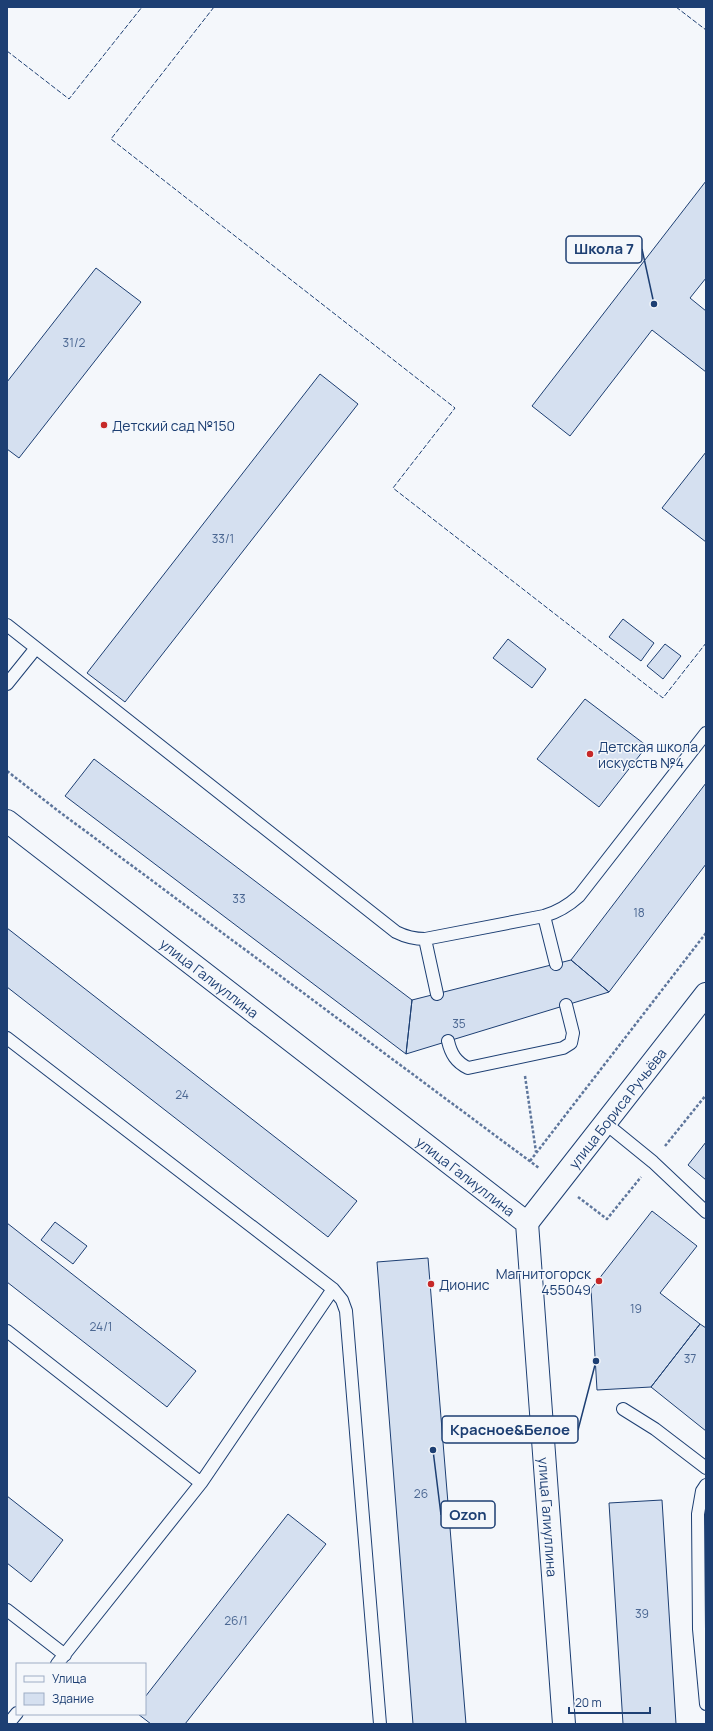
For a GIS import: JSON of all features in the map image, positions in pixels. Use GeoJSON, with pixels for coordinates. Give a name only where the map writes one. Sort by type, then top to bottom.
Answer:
{"type":"FeatureCollection","features":[{"type":"Feature","properties":{"kind":"street","name":"улица Галиуллина"},"geometry":{"type":"LineString","coordinates":[[7,821],[527,1223],[564,1724]]}},
{"type":"Feature","properties":{"kind":"street","name":"улица Бориса Ручьёва"},"geometry":{"type":"LineString","coordinates":[[527,1223],[706,994]]}},
{"type":"Feature","properties":{"kind":"lane"},"geometry":{"type":"LineString","coordinates":[[7,625],[396,932],[405,937],[425,939],[544,916],[569,906],[579,896],[706,733]]}},
{"type":"Feature","properties":{"kind":"lane"},"geometry":{"type":"LineString","coordinates":[[7,684],[36,648]]}},
{"type":"Feature","properties":{"kind":"lane"},"geometry":{"type":"LineString","coordinates":[[544,916],[556,964]]}},
{"type":"Feature","properties":{"kind":"lane"},"geometry":{"type":"LineString","coordinates":[[425,939],[438,994]]}},
{"type":"Feature","properties":{"kind":"lane"},"geometry":{"type":"LineString","coordinates":[[448,1041],[454,1056],[459,1063],[468,1068],[563,1048],[571,1043],[573,1033],[566,1005]]}},
{"type":"Feature","properties":{"kind":"lane"},"geometry":{"type":"LineString","coordinates":[[7,1038],[333,1289],[342,1300],[346,1311],[380,1724]]}},
{"type":"Feature","properties":{"kind":"lane"},"geometry":{"type":"LineString","coordinates":[[605,1123],[653,1162],[706,1212]]}},
{"type":"Feature","properties":{"kind":"lane"},"geometry":{"type":"LineString","coordinates":[[7,1610],[61,1659],[201,1483],[333,1289]]}},
{"type":"Feature","properties":{"kind":"lane"},"geometry":{"type":"LineString","coordinates":[[7,1331],[201,1483]]}},
{"type":"Feature","properties":{"kind":"lane"},"geometry":{"type":"LineString","coordinates":[[623,1409],[654,1429],[706,1468]]}},
{"type":"Feature","properties":{"kind":"lane"},"geometry":{"type":"LineString","coordinates":[[706,1485],[702,1491],[698,1514],[706,1704]]}},
{"type":"Feature","properties":{"kind":"lane"},"geometry":{"type":"LineString","coordinates":[[8,1724],[16,1714]]}},
{"type":"Feature","properties":{"kind":"path"},"geometry":{"type":"LineString","coordinates":[[7,771],[63,815],[607,1220],[706,1095]]}},
{"type":"Feature","properties":{"kind":"path"},"geometry":{"type":"LineString","coordinates":[[530,1162],[536,1152],[706,933]]}},
{"type":"Feature","properties":{"kind":"path"},"geometry":{"type":"LineString","coordinates":[[522,1056],[536,1152]]}},
{"type":"Feature","properties":{"kind":"building"},"geometry":{"type":"Polygon","coordinates":[[[706,181],[706,278],[690,298],[706,311],[706,372],[652,330],[570,436],[532,406],[706,181]]]}},
{"type":"Feature","properties":{"kind":"building"},"geometry":{"type":"Polygon","coordinates":[[[96,268],[141,302],[19,458],[7,449],[7,382],[96,268]]]}},
{"type":"Feature","properties":{"kind":"building"},"geometry":{"type":"Polygon","coordinates":[[[320,374],[358,404],[125,702],[87,673],[320,374]]]}},
{"type":"Feature","properties":{"kind":"building"},"geometry":{"type":"Polygon","coordinates":[[[706,452],[706,542],[662,508],[706,452]]]}},
{"type":"Feature","properties":{"kind":"building"},"geometry":{"type":"Polygon","coordinates":[[[623,619],[654,643],[641,661],[609,637],[623,619]]]}},
{"type":"Feature","properties":{"kind":"building"},"geometry":{"type":"Polygon","coordinates":[[[508,639],[546,669],[532,688],[493,658],[508,639]]]}},
{"type":"Feature","properties":{"kind":"building"},"geometry":{"type":"Polygon","coordinates":[[[665,644],[681,656],[663,679],[647,666],[665,644]]]}},
{"type":"Feature","properties":{"kind":"building"},"geometry":{"type":"Polygon","coordinates":[[[585,699],[647,746],[599,807],[537,759],[585,699]]]}},
{"type":"Feature","properties":{"kind":"building"},"geometry":{"type":"Polygon","coordinates":[[[94,759],[412,1000],[406,1054],[65,796],[94,759]]]}},
{"type":"Feature","properties":{"kind":"building"},"geometry":{"type":"Polygon","coordinates":[[[706,783],[706,864],[609,992],[571,960],[706,783]]]}},
{"type":"Feature","properties":{"kind":"building"},"geometry":{"type":"Polygon","coordinates":[[[7,928],[357,1201],[328,1237],[7,987],[7,928]]]}},
{"type":"Feature","properties":{"kind":"building"},"geometry":{"type":"Polygon","coordinates":[[[571,960],[609,992],[406,1054],[412,1000],[571,960]]]}},
{"type":"Feature","properties":{"kind":"building"},"geometry":{"type":"Polygon","coordinates":[[[706,1142],[706,1180],[688,1165],[706,1142]]]}},
{"type":"Feature","properties":{"kind":"building"},"geometry":{"type":"Polygon","coordinates":[[[652,1211],[697,1246],[660,1293],[700,1324],[651,1387],[597,1390],[591,1289],[652,1211]]]}},
{"type":"Feature","properties":{"kind":"building"},"geometry":{"type":"Polygon","coordinates":[[[55,1222],[87,1246],[73,1264],[41,1240],[55,1222]]]}},
{"type":"Feature","properties":{"kind":"building"},"geometry":{"type":"Polygon","coordinates":[[[7,1223],[196,1371],[167,1407],[7,1282],[7,1223]]]}},
{"type":"Feature","properties":{"kind":"building"},"geometry":{"type":"Polygon","coordinates":[[[428,1258],[466,1724],[413,1724],[377,1262],[428,1258]]]}},
{"type":"Feature","properties":{"kind":"building"},"geometry":{"type":"Polygon","coordinates":[[[700,1324],[706,1328],[706,1431],[651,1387],[700,1324]]]}},
{"type":"Feature","properties":{"kind":"building"},"geometry":{"type":"Polygon","coordinates":[[[7,1496],[63,1540],[31,1582],[7,1563],[7,1496]]]}},
{"type":"Feature","properties":{"kind":"building"},"geometry":{"type":"Polygon","coordinates":[[[662,1500],[676,1724],[623,1724],[609,1503],[662,1500]]]}},
{"type":"Feature","properties":{"kind":"building"},"geometry":{"type":"Polygon","coordinates":[[[288,1514],[326,1544],[185,1724],[151,1724],[139,1715],[146,1715],[146,1696],[288,1514]]]}},
{"type":"Feature","properties":{"kind":"fence"},"geometry":{"type":"LineString","coordinates":[[7,51],[69,99],[142,7]]}},
{"type":"Feature","properties":{"kind":"fence"},"geometry":{"type":"LineString","coordinates":[[214,7],[111,139],[455,408],[393,488],[663,698],[706,643]]}},
{"type":"Feature","properties":{"kind":"fence"},"geometry":{"type":"LineString","coordinates":[[676,7],[706,30]]}},
{"type":"Feature","properties":{"kind":"place","name":"Школа 7"},"geometry":{"type":"Point","coordinates":[654,304]}},
{"type":"Feature","properties":{"kind":"place","name":"Детский сад №150"},"geometry":{"type":"Point","coordinates":[104,425]}},
{"type":"Feature","properties":{"kind":"place","name":"Детская школа искусств №4"},"geometry":{"type":"Point","coordinates":[590,754]}},
{"type":"Feature","properties":{"kind":"place","name":"Магнитогорск 455049"},"geometry":{"type":"Point","coordinates":[599,1281]}},
{"type":"Feature","properties":{"kind":"place","name":"Дионис"},"geometry":{"type":"Point","coordinates":[431,1284]}},
{"type":"Feature","properties":{"kind":"place","name":"Красное&Белое"},"geometry":{"type":"Point","coordinates":[596,1361]}},
{"type":"Feature","properties":{"kind":"place","name":"Ozon"},"geometry":{"type":"Point","coordinates":[433,1450]}}]}
